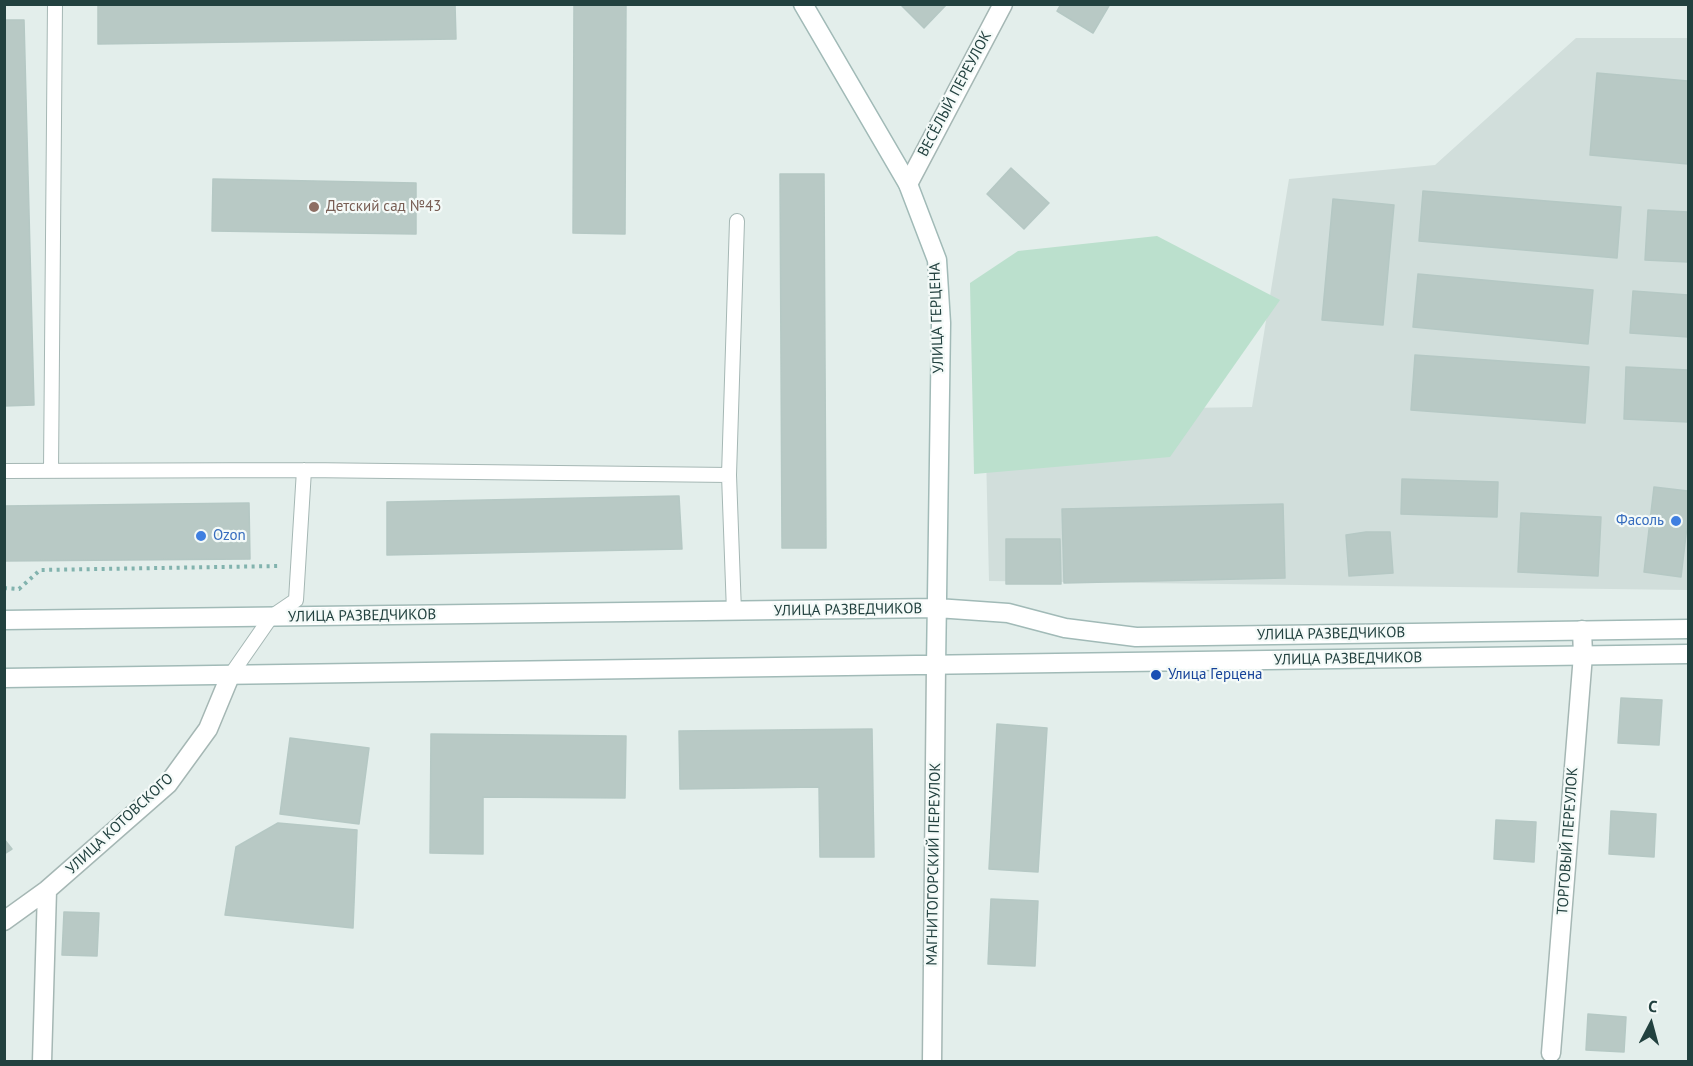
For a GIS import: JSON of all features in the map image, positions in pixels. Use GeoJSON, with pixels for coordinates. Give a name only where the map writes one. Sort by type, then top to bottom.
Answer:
{"type":"FeatureCollection","features":[{"type":"Feature","properties":{"kind":"main road","name":"УЛИЦА ГЕРЦЕНА"},"geometry":{"type":"LineString","coordinates":[[803,4],[908,184],[937,261],[940,323],[936,666]]}},
{"type":"Feature","properties":{"kind":"main road","name":"ВЕСЁЛЫЙ ПЕРЕУЛОК"},"geometry":{"type":"LineString","coordinates":[[908,184],[1003,4]]}},
{"type":"Feature","properties":{"kind":"main road","name":"УЛИЦА РАЗВЕДЧИКОВ"},"geometry":{"type":"LineString","coordinates":[[4,620],[936,608],[1008,613],[1065,628],[1136,637],[1689,629]]}},
{"type":"Feature","properties":{"kind":"main road","name":"ТОРГОВЫЙ ПЕРЕУЛОК"},"geometry":{"type":"LineString","coordinates":[[1551,1053],[1583,655],[1582,630]]}},
{"type":"Feature","properties":{"kind":"main road","name":"УЛИЦА РАЗВЕДЧИКОВ"},"geometry":{"type":"LineString","coordinates":[[936,666],[1689,654]]}},
{"type":"Feature","properties":{"kind":"main road"},"geometry":{"type":"LineString","coordinates":[[4,678],[936,666]]}},
{"type":"Feature","properties":{"kind":"main road","name":"МАГНИТОГОРСКИЙ ПЕРЕУЛОК"},"geometry":{"type":"LineString","coordinates":[[932,1062],[936,666]]}},
{"type":"Feature","properties":{"kind":"main road","name":"УЛИЦА КОТОВСКОГО"},"geometry":{"type":"LineString","coordinates":[[4,921],[47,890],[168,784],[208,729],[230,676]]}},
{"type":"Feature","properties":{"kind":"main road"},"geometry":{"type":"LineString","coordinates":[[42,1062],[47,890]]}},
{"type":"Feature","properties":{"kind":"lane"},"geometry":{"type":"LineString","coordinates":[[51,469],[55,4]]}},
{"type":"Feature","properties":{"kind":"lane"},"geometry":{"type":"LineString","coordinates":[[734,612],[729,475],[737,221]]}},
{"type":"Feature","properties":{"kind":"lane"},"geometry":{"type":"LineString","coordinates":[[4,471],[51,469],[304,470],[729,475]]}},
{"type":"Feature","properties":{"kind":"lane"},"geometry":{"type":"LineString","coordinates":[[230,676],[271,617],[296,600],[304,470]]}},
{"type":"Feature","properties":{"kind":"path"},"geometry":{"type":"LineString","coordinates":[[4,588],[19,589],[40,570],[298,565]]}},
{"type":"Feature","properties":{"kind":"shaded area"},"geometry":{"type":"Polygon","coordinates":[[[1576,38],[1688,38],[1688,590],[989,581],[985,411],[1252,407],[1289,179],[1435,165],[1576,38]]]}},
{"type":"Feature","properties":{"kind":"green space"},"geometry":{"type":"Polygon","coordinates":[[[1157,236],[1280,300],[1170,457],[974,474],[970,283],[1018,251],[1157,236]]]}},
{"type":"Feature","properties":{"kind":"building"},"geometry":{"type":"Polygon","coordinates":[[[98,4],[455,4],[456,39],[98,44],[98,4]]]}},
{"type":"Feature","properties":{"kind":"building"},"geometry":{"type":"Polygon","coordinates":[[[574,4],[626,4],[625,234],[573,233],[574,4]]]}},
{"type":"Feature","properties":{"kind":"building"},"geometry":{"type":"Polygon","coordinates":[[[900,4],[947,4],[924,28],[900,4]]]}},
{"type":"Feature","properties":{"kind":"building"},"geometry":{"type":"Polygon","coordinates":[[[1061,4],[1110,4],[1093,33],[1057,11],[1061,4]]]}},
{"type":"Feature","properties":{"kind":"building"},"geometry":{"type":"Polygon","coordinates":[[[4,20],[24,20],[34,405],[4,406],[4,20]]]}},
{"type":"Feature","properties":{"kind":"building"},"geometry":{"type":"Polygon","coordinates":[[[1597,73],[1688,81],[1688,164],[1590,155],[1597,73]]]}},
{"type":"Feature","properties":{"kind":"building"},"geometry":{"type":"Polygon","coordinates":[[[1011,168],[1049,203],[1024,229],[987,194],[1011,168]]]}},
{"type":"Feature","properties":{"kind":"building"},"geometry":{"type":"Polygon","coordinates":[[[780,174],[824,174],[826,548],[782,548],[780,174]]]}},
{"type":"Feature","properties":{"kind":"building","name":"Детский сад №43"},"geometry":{"type":"Polygon","coordinates":[[[213,179],[416,183],[416,234],[212,231],[213,179]]]}},
{"type":"Feature","properties":{"kind":"building"},"geometry":{"type":"Polygon","coordinates":[[[1423,191],[1621,207],[1617,258],[1419,241],[1423,191]]]}},
{"type":"Feature","properties":{"kind":"building"},"geometry":{"type":"Polygon","coordinates":[[[1333,199],[1394,205],[1383,325],[1322,320],[1333,199]]]}},
{"type":"Feature","properties":{"kind":"building"},"geometry":{"type":"Polygon","coordinates":[[[1648,210],[1688,212],[1688,262],[1645,260],[1648,210]]]}},
{"type":"Feature","properties":{"kind":"building"},"geometry":{"type":"Polygon","coordinates":[[[1418,274],[1593,290],[1588,344],[1413,327],[1418,274]]]}},
{"type":"Feature","properties":{"kind":"building"},"geometry":{"type":"Polygon","coordinates":[[[1633,291],[1688,295],[1688,337],[1630,333],[1633,291]]]}},
{"type":"Feature","properties":{"kind":"building"},"geometry":{"type":"Polygon","coordinates":[[[1415,355],[1589,367],[1585,423],[1411,410],[1415,355]]]}},
{"type":"Feature","properties":{"kind":"building"},"geometry":{"type":"Polygon","coordinates":[[[1626,367],[1688,370],[1688,422],[1624,419],[1626,367]]]}},
{"type":"Feature","properties":{"kind":"building"},"geometry":{"type":"Polygon","coordinates":[[[1402,479],[1498,482],[1497,517],[1401,514],[1402,479]]]}},
{"type":"Feature","properties":{"kind":"building"},"geometry":{"type":"Polygon","coordinates":[[[1654,487],[1688,491],[1688,518],[1681,577],[1644,572],[1654,487]]]}},
{"type":"Feature","properties":{"kind":"building"},"geometry":{"type":"Polygon","coordinates":[[[679,496],[682,549],[387,555],[387,502],[679,496]]]}},
{"type":"Feature","properties":{"kind":"building"},"geometry":{"type":"Polygon","coordinates":[[[249,503],[250,559],[4,561],[4,506],[249,503]]]}},
{"type":"Feature","properties":{"kind":"building"},"geometry":{"type":"Polygon","coordinates":[[[1283,504],[1285,578],[1064,583],[1062,509],[1283,504]]]}},
{"type":"Feature","properties":{"kind":"building"},"geometry":{"type":"Polygon","coordinates":[[[1521,513],[1601,517],[1598,576],[1518,572],[1521,513]]]}},
{"type":"Feature","properties":{"kind":"building"},"geometry":{"type":"Polygon","coordinates":[[[1390,532],[1393,573],[1349,576],[1346,535],[1390,532]]]}},
{"type":"Feature","properties":{"kind":"building"},"geometry":{"type":"Polygon","coordinates":[[[1006,539],[1060,539],[1061,584],[1006,584],[1006,539]]]}},
{"type":"Feature","properties":{"kind":"building"},"geometry":{"type":"Polygon","coordinates":[[[1621,698],[1662,700],[1659,745],[1618,743],[1621,698]]]}},
{"type":"Feature","properties":{"kind":"building"},"geometry":{"type":"Polygon","coordinates":[[[997,724],[1047,728],[1038,872],[989,869],[997,724]]]}},
{"type":"Feature","properties":{"kind":"building"},"geometry":{"type":"Polygon","coordinates":[[[872,729],[874,857],[820,857],[819,787],[680,789],[679,731],[872,729]]]}},
{"type":"Feature","properties":{"kind":"building"},"geometry":{"type":"Polygon","coordinates":[[[431,734],[626,736],[625,798],[483,797],[483,854],[430,853],[431,734]]]}},
{"type":"Feature","properties":{"kind":"building"},"geometry":{"type":"Polygon","coordinates":[[[290,738],[369,748],[359,824],[280,814],[290,738]]]}},
{"type":"Feature","properties":{"kind":"building"},"geometry":{"type":"Polygon","coordinates":[[[1611,811],[1656,814],[1654,857],[1609,854],[1611,811]]]}},
{"type":"Feature","properties":{"kind":"building"},"geometry":{"type":"Polygon","coordinates":[[[1496,820],[1536,822],[1534,862],[1494,859],[1496,820]]]}},
{"type":"Feature","properties":{"kind":"building"},"geometry":{"type":"Polygon","coordinates":[[[278,823],[357,830],[353,928],[225,915],[236,847],[278,823]]]}},
{"type":"Feature","properties":{"kind":"building"},"geometry":{"type":"Polygon","coordinates":[[[4,839],[12,849],[4,854],[4,839]]]}},
{"type":"Feature","properties":{"kind":"building"},"geometry":{"type":"Polygon","coordinates":[[[991,899],[1038,901],[1035,966],[988,964],[991,899]]]}},
{"type":"Feature","properties":{"kind":"building"},"geometry":{"type":"Polygon","coordinates":[[[64,912],[99,913],[97,956],[62,955],[64,912]]]}},
{"type":"Feature","properties":{"kind":"building"},"geometry":{"type":"Polygon","coordinates":[[[1588,1014],[1626,1017],[1624,1052],[1586,1050],[1588,1014]]]}},
{"type":"Feature","properties":{"kind":"place","name":"Детский сад №43"},"geometry":{"type":"Point","coordinates":[314,207]}},
{"type":"Feature","properties":{"kind":"place","name":"Фасоль"},"geometry":{"type":"Point","coordinates":[1676,521]}},
{"type":"Feature","properties":{"kind":"place","name":"Ozon"},"geometry":{"type":"Point","coordinates":[201,536]}},
{"type":"Feature","properties":{"kind":"place","name":"Улица Герцена"},"geometry":{"type":"Point","coordinates":[1156,675]}}]}
